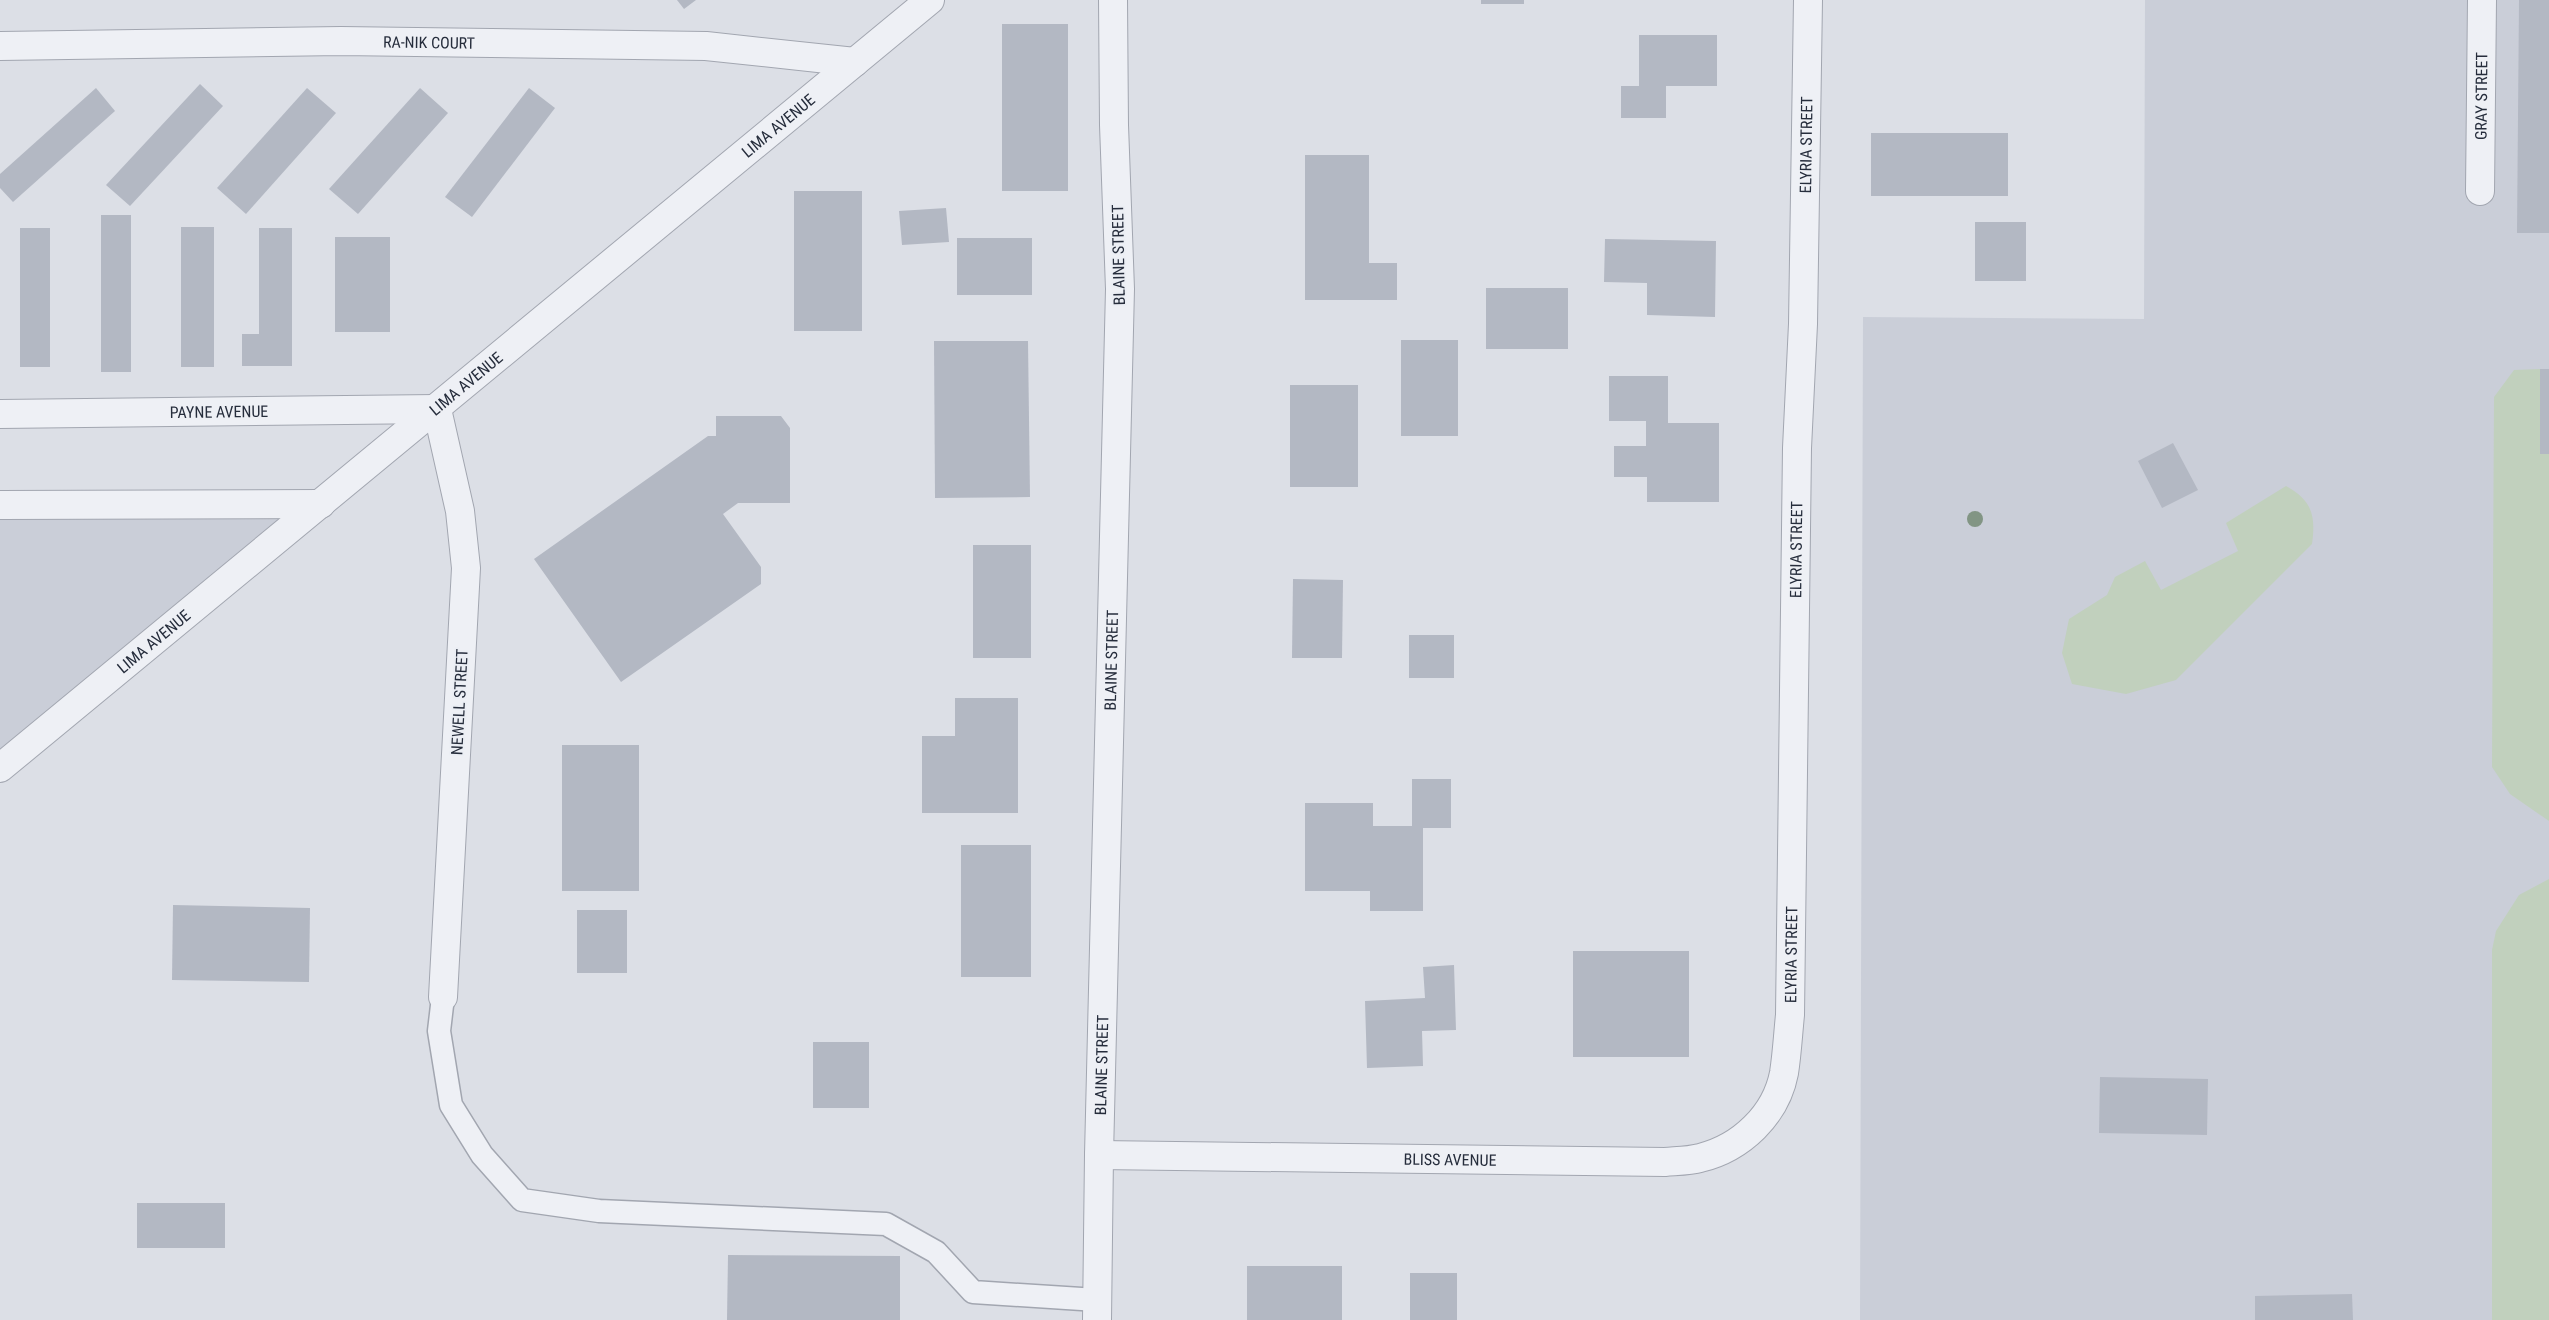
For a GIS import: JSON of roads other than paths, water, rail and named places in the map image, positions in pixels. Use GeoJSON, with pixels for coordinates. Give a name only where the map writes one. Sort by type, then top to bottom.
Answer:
{"type":"FeatureCollection","features":[{"type":"Feature","properties":{"kind":"street","name":"LIMA AVENUE"},"geometry":{"type":"LineString","coordinates":[[0,768],[930,0]]}},
{"type":"Feature","properties":{"kind":"street","name":"BLAINE STREET"},"geometry":{"type":"LineString","coordinates":[[1097,1310],[1120,289],[1114,125],[1113,0]]}},
{"type":"Feature","properties":{"kind":"street","name":"ELYRIA STREET"},"geometry":{"type":"LineString","coordinates":[[1776,1097],[1784,1074],[1790,1015],[1797,448],[1803,324],[1808,0]]}},
{"type":"Feature","properties":{"kind":"street","name":"GRAY STREET"},"geometry":{"type":"LineString","coordinates":[[2480,191],[2482,0]]}},
{"type":"Feature","properties":{"kind":"street","name":"RA-NIK COURT"},"geometry":{"type":"LineString","coordinates":[[0,46],[341,41],[706,46],[856,62]]}},
{"type":"Feature","properties":{"kind":"street","name":"PAYNE AVENUE"},"geometry":{"type":"LineString","coordinates":[[0,414],[436,409]]}},
{"type":"Feature","properties":{"kind":"street","name":"NEWELL STREET"},"geometry":{"type":"LineString","coordinates":[[436,409],[460,511],[466,568],[443,997]]}},
{"type":"Feature","properties":{"kind":"street"},"geometry":{"type":"LineString","coordinates":[[0,505],[321,504]]}},
{"type":"Feature","properties":{"kind":"street","name":"BLISS AVENUE"},"geometry":{"type":"LineString","coordinates":[[1099,1155],[1665,1162],[1699,1158],[1731,1147],[1757,1126],[1776,1097]]}},
{"type":"Feature","properties":{"kind":"lane"},"geometry":{"type":"LineString","coordinates":[[443,997],[439,1031],[450,1105],[482,1155],[522,1200],[599,1211],[886,1224],[936,1252],[973,1292],[1097,1310]]}}]}
